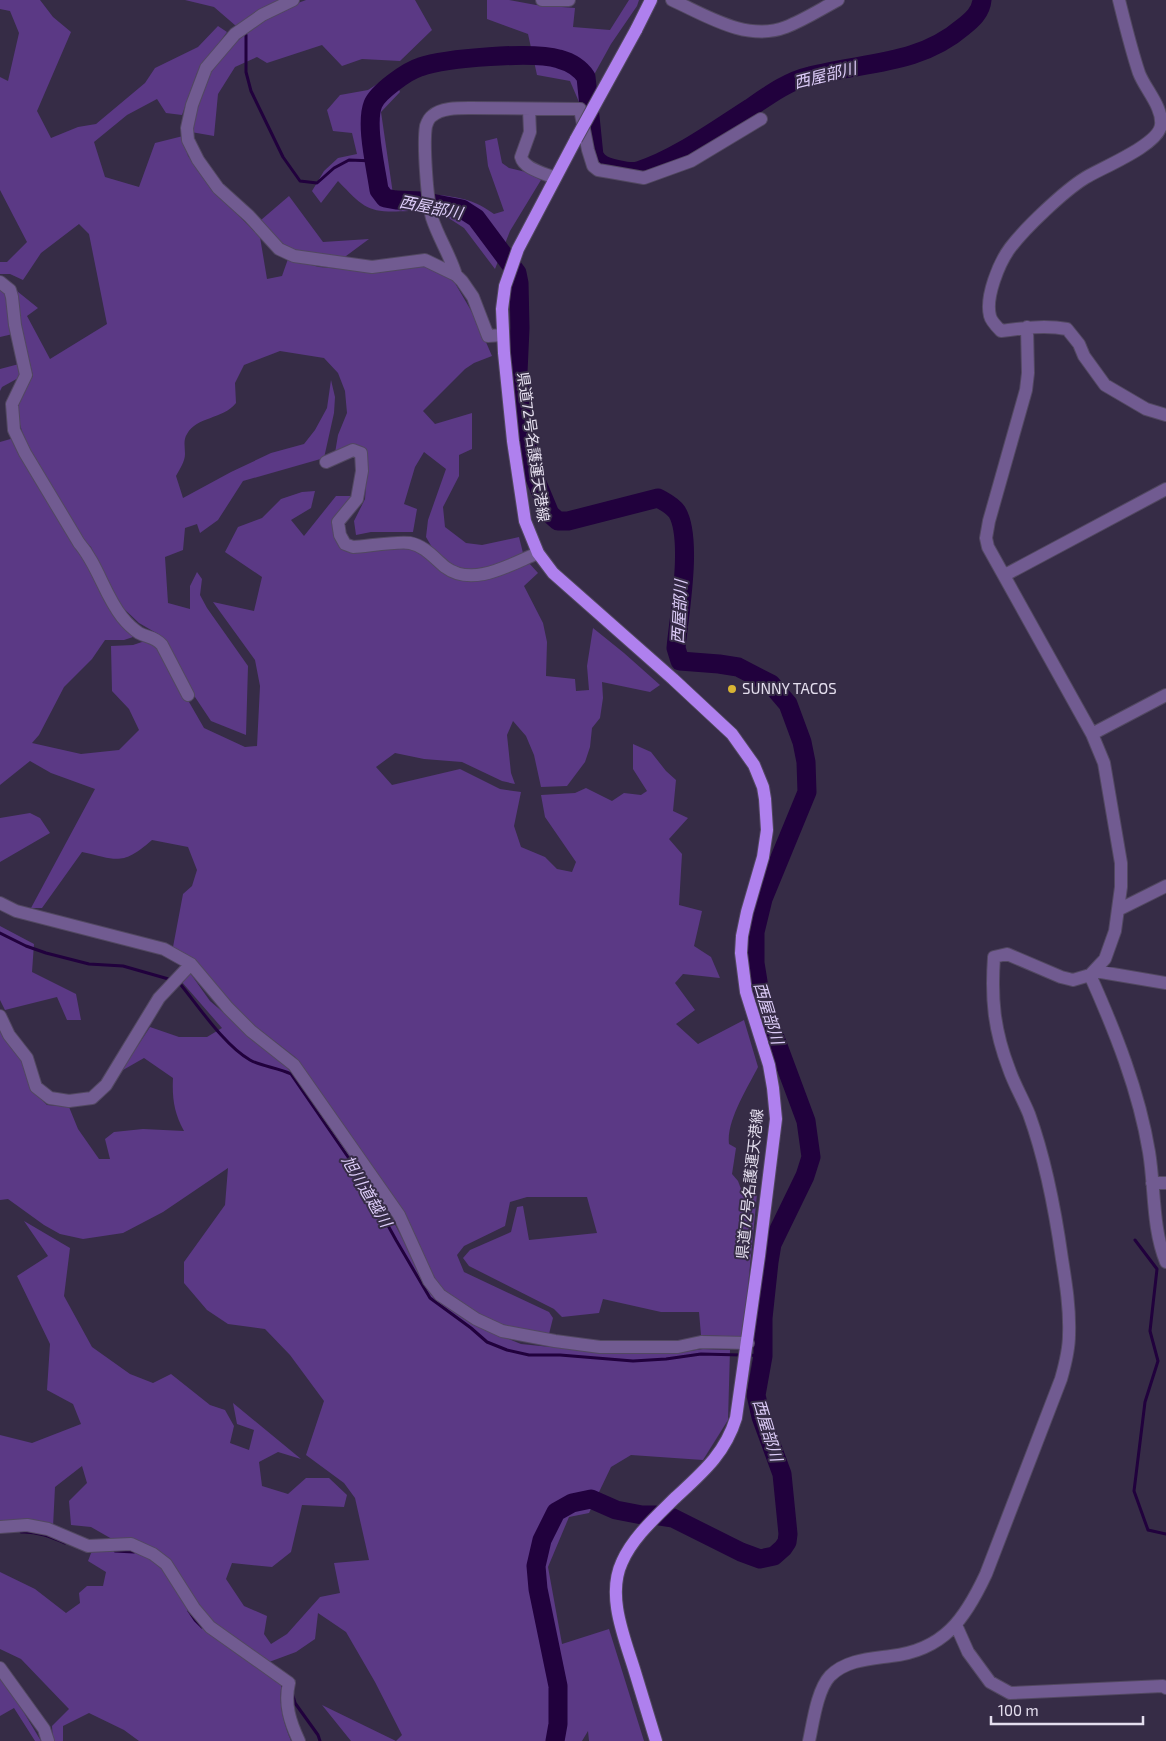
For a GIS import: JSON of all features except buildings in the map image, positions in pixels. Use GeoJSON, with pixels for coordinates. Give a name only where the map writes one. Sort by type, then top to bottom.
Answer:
{"type":"FeatureCollection","features":[{"type":"Feature","properties":{"kind":"main road","name":"県道72号名護運天港線"},"geometry":{"type":"LineString","coordinates":[[651,0],[522,241],[508,276],[504,295],[503,335],[516,461],[525,521],[538,552],[552,573],[616,628],[732,734],[754,765],[763,787],[765,799],[767,830],[763,857],[747,912],[741,953],[746,992],[770,1073],[776,1119],[736,1418],[732,1431],[714,1461],[634,1541],[621,1563],[617,1583],[617,1605],[621,1628],[656,1741]]}},
{"type":"Feature","properties":{"kind":"street"},"geometry":{"type":"LineString","coordinates":[[293,0],[262,15],[235,34],[206,68],[192,105],[187,128],[188,140],[198,160],[218,188],[249,216],[279,249],[294,256],[372,267],[425,260],[456,274]]}},
{"type":"Feature","properties":{"kind":"street"},"geometry":{"type":"LineString","coordinates":[[542,0],[569,0]]}},
{"type":"Feature","properties":{"kind":"street"},"geometry":{"type":"LineString","coordinates":[[672,0],[738,29],[751,32],[769,31],[785,27],[838,0]]}},
{"type":"Feature","properties":{"kind":"street"},"geometry":{"type":"LineString","coordinates":[[1120,0],[1140,75],[1158,109],[1161,125],[1154,137],[1126,157],[1084,178],[1065,193],[1010,249],[995,279],[990,297],[990,316],[1001,331],[1053,326],[1068,329],[1080,344],[1084,356],[1104,384],[1146,409],[1166,415]]}},
{"type":"Feature","properties":{"kind":"street"},"geometry":{"type":"LineString","coordinates":[[503,335],[488,336],[473,297],[456,274],[432,218],[426,138],[426,124],[431,116],[440,111],[453,108],[580,109],[588,150],[594,166],[598,170],[644,178],[691,161],[761,118]]}},
{"type":"Feature","properties":{"kind":"street"},"geometry":{"type":"LineString","coordinates":[[529,109],[530,132],[521,160],[529,168],[539,170],[555,178]]}},
{"type":"Feature","properties":{"kind":"street"},"geometry":{"type":"LineString","coordinates":[[0,282],[10,290],[12,297],[15,325],[26,375],[12,404],[14,430],[25,453],[79,544],[88,553],[106,594],[122,616],[139,633],[157,639],[162,645],[188,695]]}},
{"type":"Feature","properties":{"kind":"street"},"geometry":{"type":"LineString","coordinates":[[1027,327],[1028,373],[1026,390],[989,520],[986,538],[988,547],[1092,734],[1104,763],[1121,862],[1121,887],[1115,931],[1104,959],[1093,973]]}},
{"type":"Feature","properties":{"kind":"street"},"geometry":{"type":"LineString","coordinates":[[326,462],[353,450],[361,453],[362,471],[357,499],[338,522],[340,534],[346,544],[353,547],[408,543],[421,546],[446,568],[455,573],[474,575],[490,573],[538,552]]}},
{"type":"Feature","properties":{"kind":"street"},"geometry":{"type":"LineString","coordinates":[[1005,575],[1166,490]]}},
{"type":"Feature","properties":{"kind":"street"},"geometry":{"type":"LineString","coordinates":[[1092,734],[1166,695]]}},
{"type":"Feature","properties":{"kind":"street"},"geometry":{"type":"LineString","coordinates":[[1118,910],[1166,886]]}},
{"type":"Feature","properties":{"kind":"street"},"geometry":{"type":"LineString","coordinates":[[0,904],[16,911],[164,949],[191,964],[228,1008],[294,1065],[399,1214],[429,1281],[440,1295],[476,1319],[502,1331],[600,1347],[678,1348],[701,1342],[747,1347]]}},
{"type":"Feature","properties":{"kind":"street"},"geometry":{"type":"LineString","coordinates":[[809,1741],[819,1699],[830,1676],[847,1665],[863,1659],[894,1656],[931,1645],[956,1625],[973,1600],[986,1574],[1061,1380],[1067,1356],[1069,1336],[1068,1300],[1056,1214],[1046,1169],[1028,1113],[1009,1070],[996,1030],[993,1012],[994,957],[1007,954],[1061,977],[1073,980],[1093,973],[1166,983]]}},
{"type":"Feature","properties":{"kind":"street"},"geometry":{"type":"LineString","coordinates":[[0,1016],[8,1035],[27,1058],[36,1087],[50,1098],[69,1101],[92,1098],[106,1085],[159,998],[191,964]]}},
{"type":"Feature","properties":{"kind":"street"},"geometry":{"type":"LineString","coordinates":[[1093,973],[1139,1105],[1149,1152],[1159,1241],[1166,1262]]}},
{"type":"Feature","properties":{"kind":"street"},"geometry":{"type":"LineString","coordinates":[[1152,1183],[1166,1183]]}},
{"type":"Feature","properties":{"kind":"street"},"geometry":{"type":"LineString","coordinates":[[0,1527],[27,1525],[48,1529],[88,1546],[131,1544],[153,1554],[166,1564],[194,1608],[210,1627],[289,1683],[286,1695],[290,1720],[299,1741]]}},
{"type":"Feature","properties":{"kind":"street"},"geometry":{"type":"LineString","coordinates":[[956,1625],[968,1652],[990,1682],[1010,1693],[1165,1684]]}},
{"type":"Feature","properties":{"kind":"street"},"geometry":{"type":"LineString","coordinates":[[0,1668],[44,1729],[48,1741]]}},
{"type":"Feature","properties":{"kind":"shaded area"},"geometry":{"type":"Polygon","coordinates":[[[0,0],[40,0],[53,17],[71,32],[37,111],[51,138],[78,127],[96,124],[145,83],[155,68],[198,47],[218,26],[227,32],[197,73],[182,115],[166,113],[157,99],[127,115],[94,142],[105,177],[139,187],[155,143],[183,136],[188,156],[219,196],[260,237],[267,279],[282,276],[288,259],[319,267],[367,271],[425,265],[452,278],[476,319],[492,356],[474,363],[465,369],[423,411],[435,424],[472,413],[472,449],[459,455],[459,476],[443,507],[445,527],[466,543],[482,545],[519,537],[523,553],[495,566],[460,569],[437,556],[426,537],[428,520],[446,469],[424,452],[415,467],[404,504],[417,509],[413,532],[371,532],[356,535],[354,521],[365,499],[368,455],[363,447],[352,445],[335,453],[338,435],[347,413],[345,391],[338,373],[324,358],[280,351],[244,365],[235,383],[236,403],[224,412],[197,424],[187,434],[184,459],[176,476],[183,498],[271,453],[304,444],[315,430],[327,408],[331,380],[335,397],[334,413],[324,458],[243,481],[218,520],[200,533],[197,524],[185,528],[183,550],[165,557],[168,603],[190,609],[190,586],[197,572],[202,579],[200,595],[207,608],[248,666],[246,735],[211,721],[193,694],[167,642],[158,634],[139,623],[119,604],[109,588],[91,547],[82,539],[26,442],[22,431],[18,408],[23,393],[33,376],[12,287],[38,308],[27,316],[50,359],[107,324],[89,234],[79,224],[41,253],[23,280],[10,274],[0,274],[0,262],[7,262],[27,242],[0,190],[0,77],[8,81],[19,33],[10,11],[0,9],[0,0]]]}},
{"type":"Feature","properties":{"kind":"shaded area"},"geometry":{"type":"Polygon","coordinates":[[[185,0],[283,0],[236,26],[214,7],[185,0]]]}},
{"type":"Feature","properties":{"kind":"shaded area"},"geometry":{"type":"Polygon","coordinates":[[[306,0],[415,0],[432,30],[400,61],[362,59],[342,66],[322,45],[267,63],[257,57],[235,67],[218,94],[214,136],[191,132],[198,100],[207,76],[220,59],[253,28],[292,5],[306,0]]]}},
{"type":"Feature","properties":{"kind":"shaded area"},"geometry":{"type":"Polygon","coordinates":[[[487,0],[509,0],[536,5],[575,8],[573,27],[610,30],[629,0],[639,0],[637,6],[611,44],[579,102],[570,81],[537,75],[528,34],[487,19],[487,0]]]}},
{"type":"Feature","properties":{"kind":"shaded area"},"geometry":{"type":"Polygon","coordinates":[[[393,74],[400,92],[381,112],[393,194],[412,197],[409,211],[385,211],[369,208],[355,198],[338,181],[321,203],[312,191],[324,171],[338,158],[357,154],[352,133],[333,131],[327,110],[340,95],[368,90],[393,74]]]}},
{"type":"Feature","properties":{"kind":"shaded area"},"geometry":{"type":"Polygon","coordinates":[[[497,138],[502,163],[509,168],[526,172],[541,180],[510,231],[495,269],[464,228],[444,215],[439,195],[468,200],[494,214],[504,211],[488,166],[485,141],[497,138]]]}},
{"type":"Feature","properties":{"kind":"shaded area"},"geometry":{"type":"Polygon","coordinates":[[[289,196],[323,242],[369,239],[342,259],[297,251],[278,241],[261,220],[289,196]]]}},
{"type":"Feature","properties":{"kind":"shaded area"},"geometry":{"type":"Polygon","coordinates":[[[0,289],[5,294],[13,334],[0,337],[0,289]]]}},
{"type":"Feature","properties":{"kind":"shaded area"},"geometry":{"type":"Polygon","coordinates":[[[19,364],[22,376],[2,387],[0,391],[0,369],[19,364]]]}},
{"type":"Feature","properties":{"kind":"shaded area"},"geometry":{"type":"Polygon","coordinates":[[[14,438],[139,635],[124,640],[105,640],[92,659],[64,687],[39,735],[32,743],[81,754],[119,750],[139,730],[129,709],[112,691],[111,646],[133,645],[148,640],[155,643],[204,728],[245,747],[257,746],[260,686],[255,660],[213,602],[254,611],[262,577],[225,552],[238,527],[262,518],[281,499],[302,492],[315,491],[311,508],[291,520],[304,536],[336,496],[352,496],[334,522],[346,550],[407,547],[420,551],[451,576],[529,563],[538,573],[524,586],[543,623],[547,642],[546,676],[575,679],[576,691],[589,690],[587,666],[593,628],[660,685],[650,692],[602,682],[603,698],[600,718],[592,728],[590,747],[585,762],[567,786],[541,787],[534,755],[526,736],[513,721],[507,735],[511,773],[515,784],[502,781],[462,762],[424,759],[395,753],[376,767],[392,785],[460,769],[500,789],[521,792],[514,826],[521,847],[545,857],[557,869],[572,872],[576,862],[545,817],[541,795],[575,793],[586,788],[612,801],[624,793],[641,795],[647,791],[633,769],[633,744],[651,752],[676,780],[673,811],[688,818],[669,839],[682,854],[679,905],[702,911],[694,946],[711,957],[720,978],[683,974],[675,983],[695,1010],[676,1024],[698,1044],[744,1020],[758,1067],[734,1115],[729,1135],[729,1144],[736,1148],[732,1174],[738,1181],[741,1189],[757,1194],[743,1337],[701,1335],[699,1312],[661,1312],[603,1299],[599,1313],[562,1317],[554,1309],[469,1266],[463,1258],[470,1250],[511,1232],[517,1207],[523,1206],[529,1240],[597,1233],[587,1197],[527,1197],[510,1202],[505,1226],[464,1246],[457,1255],[464,1272],[549,1312],[553,1318],[549,1334],[495,1324],[474,1314],[446,1292],[430,1276],[350,1136],[295,1057],[251,1023],[173,947],[183,894],[192,886],[197,870],[188,847],[152,840],[133,854],[119,859],[82,852],[42,908],[31,908],[95,789],[51,773],[30,761],[0,785],[0,442],[14,438]]]}},
{"type":"Feature","properties":{"kind":"shaded area"},"geometry":{"type":"Polygon","coordinates":[[[30,813],[40,818],[50,833],[0,862],[0,818],[30,813]]]}},
{"type":"Feature","properties":{"kind":"shaded area"},"geometry":{"type":"Polygon","coordinates":[[[0,926],[34,944],[32,972],[76,994],[81,1020],[67,1020],[57,997],[5,1010],[0,1000],[0,926]]]}},
{"type":"Feature","properties":{"kind":"shaded area"},"geometry":{"type":"Polygon","coordinates":[[[190,973],[210,1001],[287,1067],[354,1157],[391,1217],[426,1283],[484,1329],[521,1344],[600,1352],[670,1354],[703,1349],[730,1350],[728,1420],[703,1460],[631,1455],[611,1467],[589,1513],[569,1517],[548,1567],[562,1644],[609,1629],[644,1741],[589,1741],[588,1731],[582,1741],[396,1741],[402,1735],[375,1682],[346,1632],[318,1613],[315,1639],[296,1652],[269,1662],[217,1627],[197,1606],[171,1563],[112,1539],[91,1527],[71,1525],[69,1501],[87,1483],[82,1466],[55,1487],[53,1527],[0,1522],[0,1435],[32,1443],[81,1424],[73,1404],[47,1390],[50,1344],[17,1276],[48,1256],[24,1221],[70,1248],[64,1296],[92,1347],[130,1374],[153,1383],[171,1374],[210,1405],[225,1410],[234,1426],[230,1443],[249,1450],[254,1430],[237,1424],[233,1403],[301,1459],[278,1452],[259,1462],[262,1486],[288,1494],[306,1478],[329,1478],[347,1495],[344,1507],[302,1505],[291,1552],[272,1567],[232,1563],[226,1579],[244,1606],[267,1616],[264,1634],[271,1644],[287,1634],[320,1597],[340,1593],[334,1563],[369,1560],[355,1498],[344,1483],[306,1455],[324,1401],[290,1355],[265,1329],[228,1324],[207,1310],[184,1283],[184,1262],[225,1205],[228,1168],[163,1212],[123,1233],[83,1239],[60,1234],[8,1199],[0,1200],[0,1028],[24,1061],[33,1091],[47,1105],[69,1107],[78,1129],[99,1159],[110,1159],[105,1139],[114,1132],[143,1129],[184,1131],[174,1105],[173,1078],[144,1058],[116,1074],[150,1027],[179,1037],[207,1037],[222,1028],[181,981],[190,973]]]}},
{"type":"Feature","properties":{"kind":"shaded area"},"geometry":{"type":"Polygon","coordinates":[[[130,1546],[164,1567],[192,1610],[282,1682],[282,1712],[291,1741],[139,1741],[124,1730],[89,1713],[63,1726],[63,1741],[53,1741],[52,1726],[69,1709],[21,1659],[0,1649],[0,1572],[35,1589],[66,1613],[80,1603],[79,1593],[87,1586],[103,1586],[106,1572],[88,1561],[93,1548],[130,1546]]]}},
{"type":"Feature","properties":{"kind":"shaded area"},"geometry":{"type":"Polygon","coordinates":[[[0,1676],[41,1741],[35,1741],[14,1708],[0,1716],[0,1676]]]}},
{"type":"Feature","properties":{"kind":"shaded area"},"geometry":{"type":"Polygon","coordinates":[[[322,1705],[396,1741],[351,1741],[322,1705]]]}},
{"type":"Feature","properties":{"kind":"waterway","name":"西屋部川"},"geometry":{"type":"LineString","coordinates":[[555,1741],[558,1724],[558,1686],[538,1589],[536,1566],[542,1540],[556,1512],[572,1503],[591,1499],[616,1510],[673,1518],[741,1552],[760,1559],[774,1556],[787,1542],[788,1534],[782,1474],[761,1417],[756,1395],[763,1356],[763,1318],[772,1244],[805,1176],[811,1157],[806,1121],[761,1000],[755,963],[755,932],[763,899],[807,792],[806,762],[802,742],[788,704],[771,684],[738,667],[680,661],[676,648],[685,558],[682,524],[673,507],[658,498],[568,521],[558,521],[550,514],[530,466],[518,372],[520,328],[517,273],[476,218],[462,209],[421,201],[385,198],[379,190],[374,158],[370,123],[373,104],[394,82],[420,67],[432,64],[469,58],[510,56],[559,59],[574,66],[586,77],[594,156],[598,162],[624,171],[638,171],[681,151],[794,81],[830,71],[890,61],[928,49],[970,22],[978,12],[982,0]]}},
{"type":"Feature","properties":{"kind":"waterway"},"geometry":{"type":"LineString","coordinates":[[246,35],[246,72],[251,91],[283,157],[300,181],[317,183],[334,168],[349,160],[374,161]]}},
{"type":"Feature","properties":{"kind":"waterway","name":"旭川道越川"},"geometry":{"type":"LineString","coordinates":[[0,933],[26,946],[46,953],[89,964],[123,966],[172,980]]}},
{"type":"Feature","properties":{"kind":"waterway","name":"旭川道越川"},"geometry":{"type":"LineString","coordinates":[[177,983],[181,985],[222,1036],[241,1054],[254,1062],[291,1074],[359,1173],[430,1298],[487,1342],[507,1350],[529,1355],[560,1355],[633,1361],[701,1354],[741,1355]]}},
{"type":"Feature","properties":{"kind":"waterway"},"geometry":{"type":"LineString","coordinates":[[1135,1240],[1157,1269],[1150,1331],[1158,1361],[1145,1402],[1134,1491],[1148,1530],[1166,1534]]}},
{"type":"Feature","properties":{"kind":"waterway","name":"旭川道越川"},"geometry":{"type":"LineString","coordinates":[[748,1355],[763,1356]]}},
{"type":"Feature","properties":{"kind":"waterway"},"geometry":{"type":"LineString","coordinates":[[21,1532],[38,1533],[65,1543]]}},
{"type":"Feature","properties":{"kind":"waterway"},"geometry":{"type":"LineString","coordinates":[[115,1551],[134,1552]]}},
{"type":"Feature","properties":{"kind":"waterway"},"geometry":{"type":"LineString","coordinates":[[189,1611],[202,1627]]}},
{"type":"Feature","properties":{"kind":"waterway"},"geometry":{"type":"LineString","coordinates":[[292,1692],[295,1703],[318,1735],[320,1741]]}},
{"type":"Feature","properties":{"kind":"place","name":"SUNNY TACOS"},"geometry":{"type":"Point","coordinates":[732,689]}}]}
